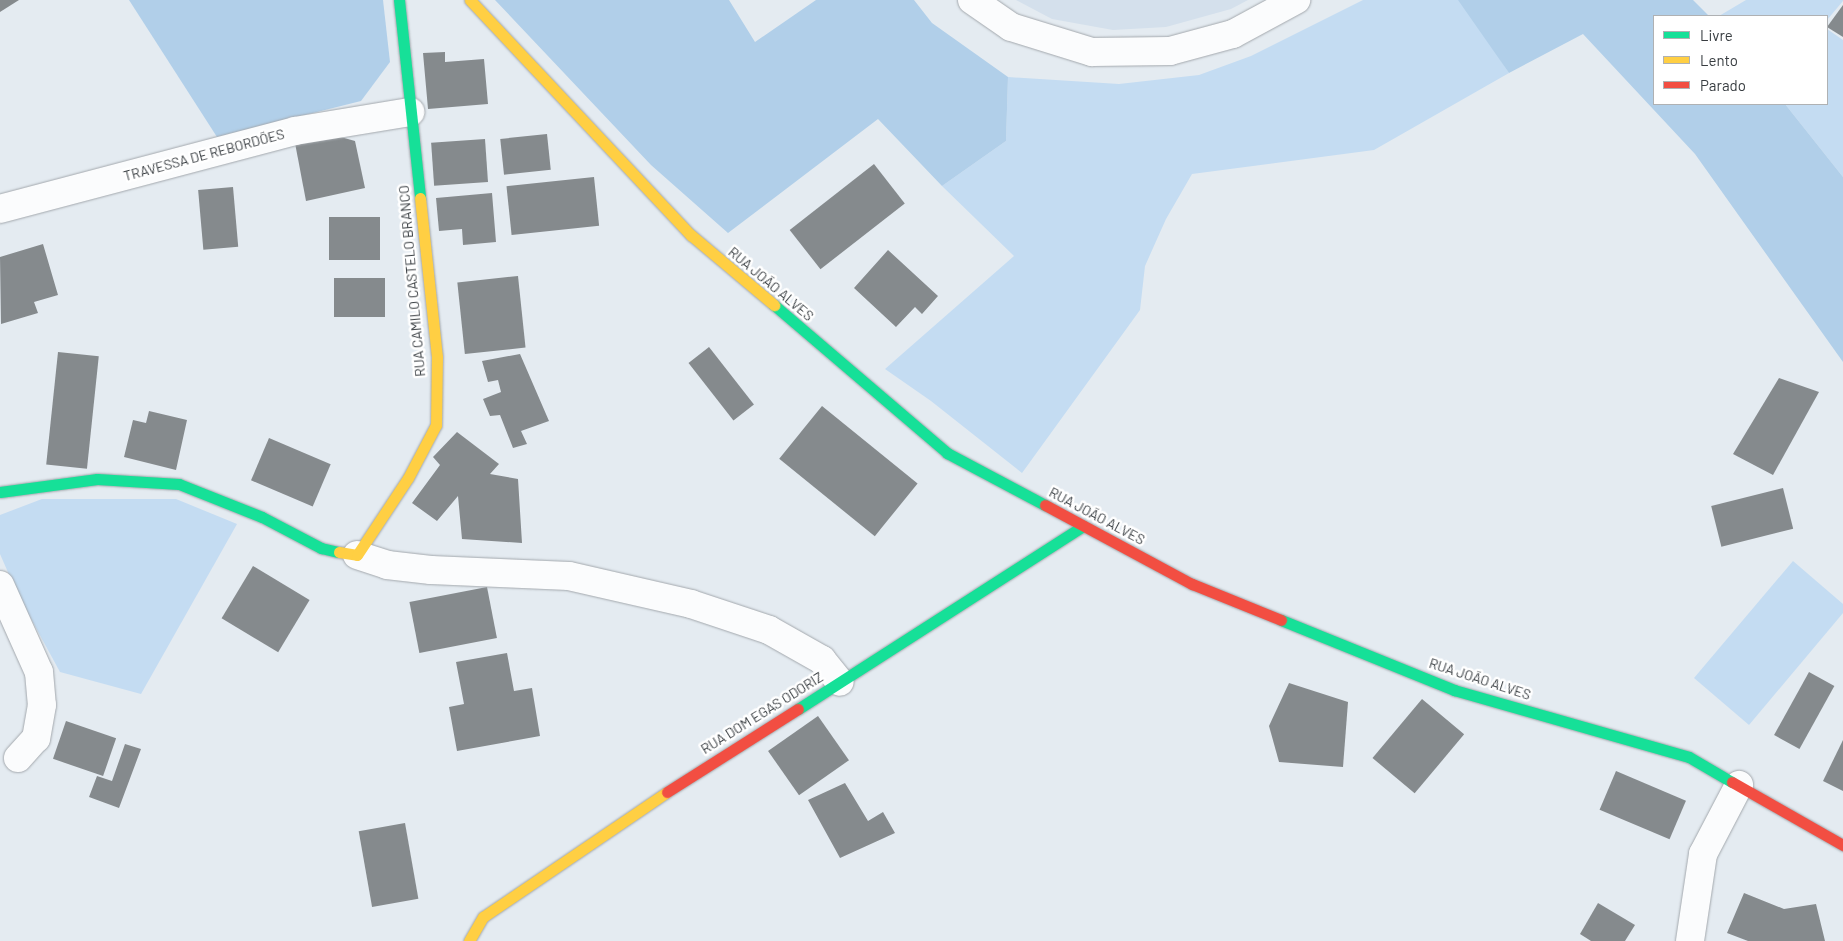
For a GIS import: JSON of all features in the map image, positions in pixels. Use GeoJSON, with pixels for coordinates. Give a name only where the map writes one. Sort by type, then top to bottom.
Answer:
{"type":"FeatureCollection","features":[{"type":"Feature","properties":{"kind":"street","name":"RUA CAMILO CASTELO BRANCO"},"geometry":{"type":"LineString","coordinates":[[357,555],[398,494],[436,425],[437,357],[399,0]]}},
{"type":"Feature","properties":{"kind":"street","name":"RUA JOÃO ALVES"},"geometry":{"type":"LineString","coordinates":[[470,0],[691,236],[947,453],[1192,584],[1454,690],[1689,757],[1843,845]]}},
{"type":"Feature","properties":{"kind":"street"},"geometry":{"type":"LineString","coordinates":[[972,0],[1011,27],[1092,52],[1170,51],[1233,34],[1296,0]]}},
{"type":"Feature","properties":{"kind":"street","name":"TRAVESSA DE REBORDÕES"},"geometry":{"type":"LineString","coordinates":[[0,209],[295,131],[410,112]]}},
{"type":"Feature","properties":{"kind":"street"},"geometry":{"type":"LineString","coordinates":[[0,492],[97,479],[178,484],[262,517],[321,548],[357,555],[388,565],[431,570],[569,576],[691,604],[768,630],[822,660],[840,682]]}},
{"type":"Feature","properties":{"kind":"street","name":"RUA DOM EGAS ODORIZ"},"geometry":{"type":"LineString","coordinates":[[469,941],[483,917],[711,763],[1084,526]]}},
{"type":"Feature","properties":{"kind":"street"},"geometry":{"type":"LineString","coordinates":[[0,585],[39,672],[42,705],[36,738],[18,758]]}},
{"type":"Feature","properties":{"kind":"street"},"geometry":{"type":"LineString","coordinates":[[1690,941],[1703,854],[1739,785]]}},
{"type":"Feature","properties":{"kind":"shaded area"},"geometry":{"type":"Polygon","coordinates":[[[129,0],[383,0],[390,62],[361,101],[217,137],[129,0]]]}},
{"type":"Feature","properties":{"kind":"shaded area"},"geometry":{"type":"Polygon","coordinates":[[[495,0],[729,0],[755,42],[816,0],[914,0],[932,23],[1008,77],[1006,141],[942,186],[878,119],[728,233],[651,165],[495,0]]]}},
{"type":"Feature","properties":{"kind":"shaded area"},"geometry":{"type":"Polygon","coordinates":[[[1016,0],[1248,0],[1231,9],[1166,27],[1113,30],[1052,19],[1016,0]]]}},
{"type":"Feature","properties":{"kind":"shaded area"},"geometry":{"type":"Polygon","coordinates":[[[1363,0],[1461,0],[1509,73],[1374,150],[1192,174],[1166,219],[1145,266],[1140,310],[1022,473],[931,401],[885,369],[1014,256],[942,186],[1006,141],[1008,77],[1119,84],[1199,75],[1251,56],[1363,0]]]}},
{"type":"Feature","properties":{"kind":"shaded area"},"geometry":{"type":"Polygon","coordinates":[[[1458,0],[1693,0],[1708,15],[1653,15],[1653,105],[1786,105],[1843,177],[1843,362],[1695,154],[1583,34],[1509,73],[1458,0]]]}},
{"type":"Feature","properties":{"kind":"shaded area"},"geometry":{"type":"Polygon","coordinates":[[[1746,0],[1843,0],[1828,19],[1828,15],[1721,15],[1746,0]]]}},
{"type":"Feature","properties":{"kind":"shaded area"},"geometry":{"type":"Polygon","coordinates":[[[1828,30],[1843,40],[1843,177],[1786,105],[1828,105],[1828,30]]]}},
{"type":"Feature","properties":{"kind":"shaded area"},"geometry":{"type":"Polygon","coordinates":[[[42,499],[176,499],[237,524],[141,694],[60,672],[18,595],[0,554],[0,515],[42,499]]]}},
{"type":"Feature","properties":{"kind":"shaded area"},"geometry":{"type":"Polygon","coordinates":[[[1793,561],[1843,604],[1843,613],[1749,725],[1694,678],[1793,561]]]}},
{"type":"Feature","properties":{"kind":"building"},"geometry":{"type":"Polygon","coordinates":[[[0,0],[19,0],[0,12],[0,0]]]}},
{"type":"Feature","properties":{"kind":"building"},"geometry":{"type":"Polygon","coordinates":[[[1843,5],[1843,37],[1828,28],[1843,5]]]}},
{"type":"Feature","properties":{"kind":"building"},"geometry":{"type":"Polygon","coordinates":[[[445,52],[445,62],[484,59],[488,104],[428,109],[423,53],[445,52]]]}},
{"type":"Feature","properties":{"kind":"building"},"geometry":{"type":"Polygon","coordinates":[[[330,134],[355,141],[365,188],[306,201],[295,143],[330,134]]]}},
{"type":"Feature","properties":{"kind":"building"},"geometry":{"type":"Polygon","coordinates":[[[547,134],[551,170],[504,175],[500,139],[547,134]]]}},
{"type":"Feature","properties":{"kind":"building"},"geometry":{"type":"Polygon","coordinates":[[[485,139],[488,182],[434,186],[431,143],[485,139]]]}},
{"type":"Feature","properties":{"kind":"building"},"geometry":{"type":"Polygon","coordinates":[[[874,164],[905,203],[820,269],[790,230],[874,164]]]}},
{"type":"Feature","properties":{"kind":"building"},"geometry":{"type":"Polygon","coordinates":[[[594,177],[599,226],[512,235],[506,186],[594,177]]]}},
{"type":"Feature","properties":{"kind":"building"},"geometry":{"type":"Polygon","coordinates":[[[233,187],[238,247],[203,250],[198,190],[233,187]]]}},
{"type":"Feature","properties":{"kind":"building"},"geometry":{"type":"Polygon","coordinates":[[[492,193],[496,242],[463,245],[462,229],[439,231],[436,198],[492,193]]]}},
{"type":"Feature","properties":{"kind":"building"},"geometry":{"type":"Polygon","coordinates":[[[329,217],[380,217],[380,260],[329,260],[329,217]]]}},
{"type":"Feature","properties":{"kind":"building"},"geometry":{"type":"Polygon","coordinates":[[[43,244],[58,295],[34,302],[38,313],[1,324],[0,257],[43,244]]]}},
{"type":"Feature","properties":{"kind":"building"},"geometry":{"type":"Polygon","coordinates":[[[888,250],[938,296],[922,314],[915,307],[896,327],[854,288],[888,250]]]}},
{"type":"Feature","properties":{"kind":"building"},"geometry":{"type":"Polygon","coordinates":[[[518,276],[526,348],[465,354],[457,282],[518,276]]]}},
{"type":"Feature","properties":{"kind":"building"},"geometry":{"type":"Polygon","coordinates":[[[334,278],[385,278],[385,317],[334,317],[334,278]]]}},
{"type":"Feature","properties":{"kind":"building"},"geometry":{"type":"Polygon","coordinates":[[[709,347],[754,405],[733,421],[689,363],[709,347]]]}},
{"type":"Feature","properties":{"kind":"building"},"geometry":{"type":"Polygon","coordinates":[[[58,352],[99,356],[87,469],[46,464],[58,352]]]}},
{"type":"Feature","properties":{"kind":"building"},"geometry":{"type":"Polygon","coordinates":[[[520,354],[549,421],[521,431],[527,444],[513,448],[500,415],[490,416],[483,399],[501,392],[498,380],[488,382],[482,361],[520,354]]]}},
{"type":"Feature","properties":{"kind":"building"},"geometry":{"type":"Polygon","coordinates":[[[1779,378],[1819,392],[1773,475],[1733,454],[1779,378]]]}},
{"type":"Feature","properties":{"kind":"building"},"geometry":{"type":"Polygon","coordinates":[[[822,406],[918,483],[875,536],[779,459],[822,406]]]}},
{"type":"Feature","properties":{"kind":"building"},"geometry":{"type":"Polygon","coordinates":[[[149,411],[187,420],[176,470],[124,457],[133,420],[146,423],[149,411]]]}},
{"type":"Feature","properties":{"kind":"building"},"geometry":{"type":"Polygon","coordinates":[[[457,432],[499,464],[490,474],[518,479],[522,543],[462,539],[458,496],[437,521],[412,503],[440,465],[433,457],[457,432]]]}},
{"type":"Feature","properties":{"kind":"building"},"geometry":{"type":"Polygon","coordinates":[[[269,438],[331,464],[313,507],[251,480],[269,438]]]}},
{"type":"Feature","properties":{"kind":"building"},"geometry":{"type":"Polygon","coordinates":[[[1783,488],[1793,529],[1721,547],[1711,506],[1783,488]]]}},
{"type":"Feature","properties":{"kind":"building"},"geometry":{"type":"Polygon","coordinates":[[[253,566],[310,600],[278,652],[222,618],[253,566]]]}},
{"type":"Feature","properties":{"kind":"building"},"geometry":{"type":"Polygon","coordinates":[[[487,587],[497,638],[419,653],[409,602],[487,587]]]}},
{"type":"Feature","properties":{"kind":"building"},"geometry":{"type":"Polygon","coordinates":[[[507,653],[514,691],[532,688],[540,736],[457,751],[449,707],[464,704],[456,662],[507,653]]]}},
{"type":"Feature","properties":{"kind":"building"},"geometry":{"type":"Polygon","coordinates":[[[1809,672],[1834,686],[1799,749],[1774,735],[1809,672]]]}},
{"type":"Feature","properties":{"kind":"building"},"geometry":{"type":"Polygon","coordinates":[[[1289,683],[1348,702],[1343,767],[1279,762],[1269,726],[1289,683]]]}},
{"type":"Feature","properties":{"kind":"building"},"geometry":{"type":"Polygon","coordinates":[[[1422,699],[1464,734],[1415,793],[1373,758],[1422,699]]]}},
{"type":"Feature","properties":{"kind":"building"},"geometry":{"type":"Polygon","coordinates":[[[818,716],[849,760],[799,795],[768,751],[818,716]]]}},
{"type":"Feature","properties":{"kind":"building"},"geometry":{"type":"Polygon","coordinates":[[[66,721],[116,738],[103,776],[53,759],[66,721]]]}},
{"type":"Feature","properties":{"kind":"building"},"geometry":{"type":"Polygon","coordinates":[[[1843,740],[1843,791],[1823,781],[1843,740]]]}},
{"type":"Feature","properties":{"kind":"building"},"geometry":{"type":"Polygon","coordinates":[[[125,744],[141,749],[119,808],[89,797],[97,776],[112,781],[125,744]]]}},
{"type":"Feature","properties":{"kind":"building"},"geometry":{"type":"Polygon","coordinates":[[[1616,771],[1686,801],[1670,839],[1600,810],[1616,771]]]}},
{"type":"Feature","properties":{"kind":"building"},"geometry":{"type":"Polygon","coordinates":[[[845,783],[868,821],[883,812],[895,833],[840,858],[808,800],[845,783]]]}},
{"type":"Feature","properties":{"kind":"building"},"geometry":{"type":"Polygon","coordinates":[[[405,823],[418,899],[372,907],[359,831],[405,823]]]}},
{"type":"Feature","properties":{"kind":"building"},"geometry":{"type":"Polygon","coordinates":[[[1744,893],[1784,909],[1816,904],[1825,941],[1748,941],[1727,933],[1744,893]]]}},
{"type":"Feature","properties":{"kind":"building"},"geometry":{"type":"Polygon","coordinates":[[[1598,903],[1635,925],[1625,941],[1591,941],[1580,934],[1598,903]]]}},
{"type":"Feature","properties":{"kind":"traffic: fast"},"geometry":{"type":"LineString","coordinates":[[399,0],[420,198]]}},
{"type":"Feature","properties":{"kind":"traffic: fast"},"geometry":{"type":"LineString","coordinates":[[774,305],[947,453],[1045,505]]}},
{"type":"Feature","properties":{"kind":"traffic: fast"},"geometry":{"type":"LineString","coordinates":[[0,492],[97,479],[179,484],[262,517],[321,548],[339,552]]}},
{"type":"Feature","properties":{"kind":"traffic: fast"},"geometry":{"type":"LineString","coordinates":[[798,709],[1083,526]]}},
{"type":"Feature","properties":{"kind":"traffic: fast"},"geometry":{"type":"LineString","coordinates":[[1281,620],[1454,690],[1689,757],[1732,782]]}},
{"type":"Feature","properties":{"kind":"traffic: slow"},"geometry":{"type":"LineString","coordinates":[[470,0],[691,235],[774,305]]}},
{"type":"Feature","properties":{"kind":"traffic: slow"},"geometry":{"type":"LineString","coordinates":[[339,552],[357,555],[408,478],[436,425],[437,357],[420,198]]}},
{"type":"Feature","properties":{"kind":"traffic: slow"},"geometry":{"type":"LineString","coordinates":[[469,941],[483,917],[667,792]]}},
{"type":"Feature","properties":{"kind":"traffic: jam"},"geometry":{"type":"LineString","coordinates":[[1045,505],[1192,584],[1281,620]]}},
{"type":"Feature","properties":{"kind":"traffic: jam"},"geometry":{"type":"LineString","coordinates":[[667,792],[798,709]]}},
{"type":"Feature","properties":{"kind":"traffic: jam"},"geometry":{"type":"LineString","coordinates":[[1732,782],[1843,845]]}}]}
